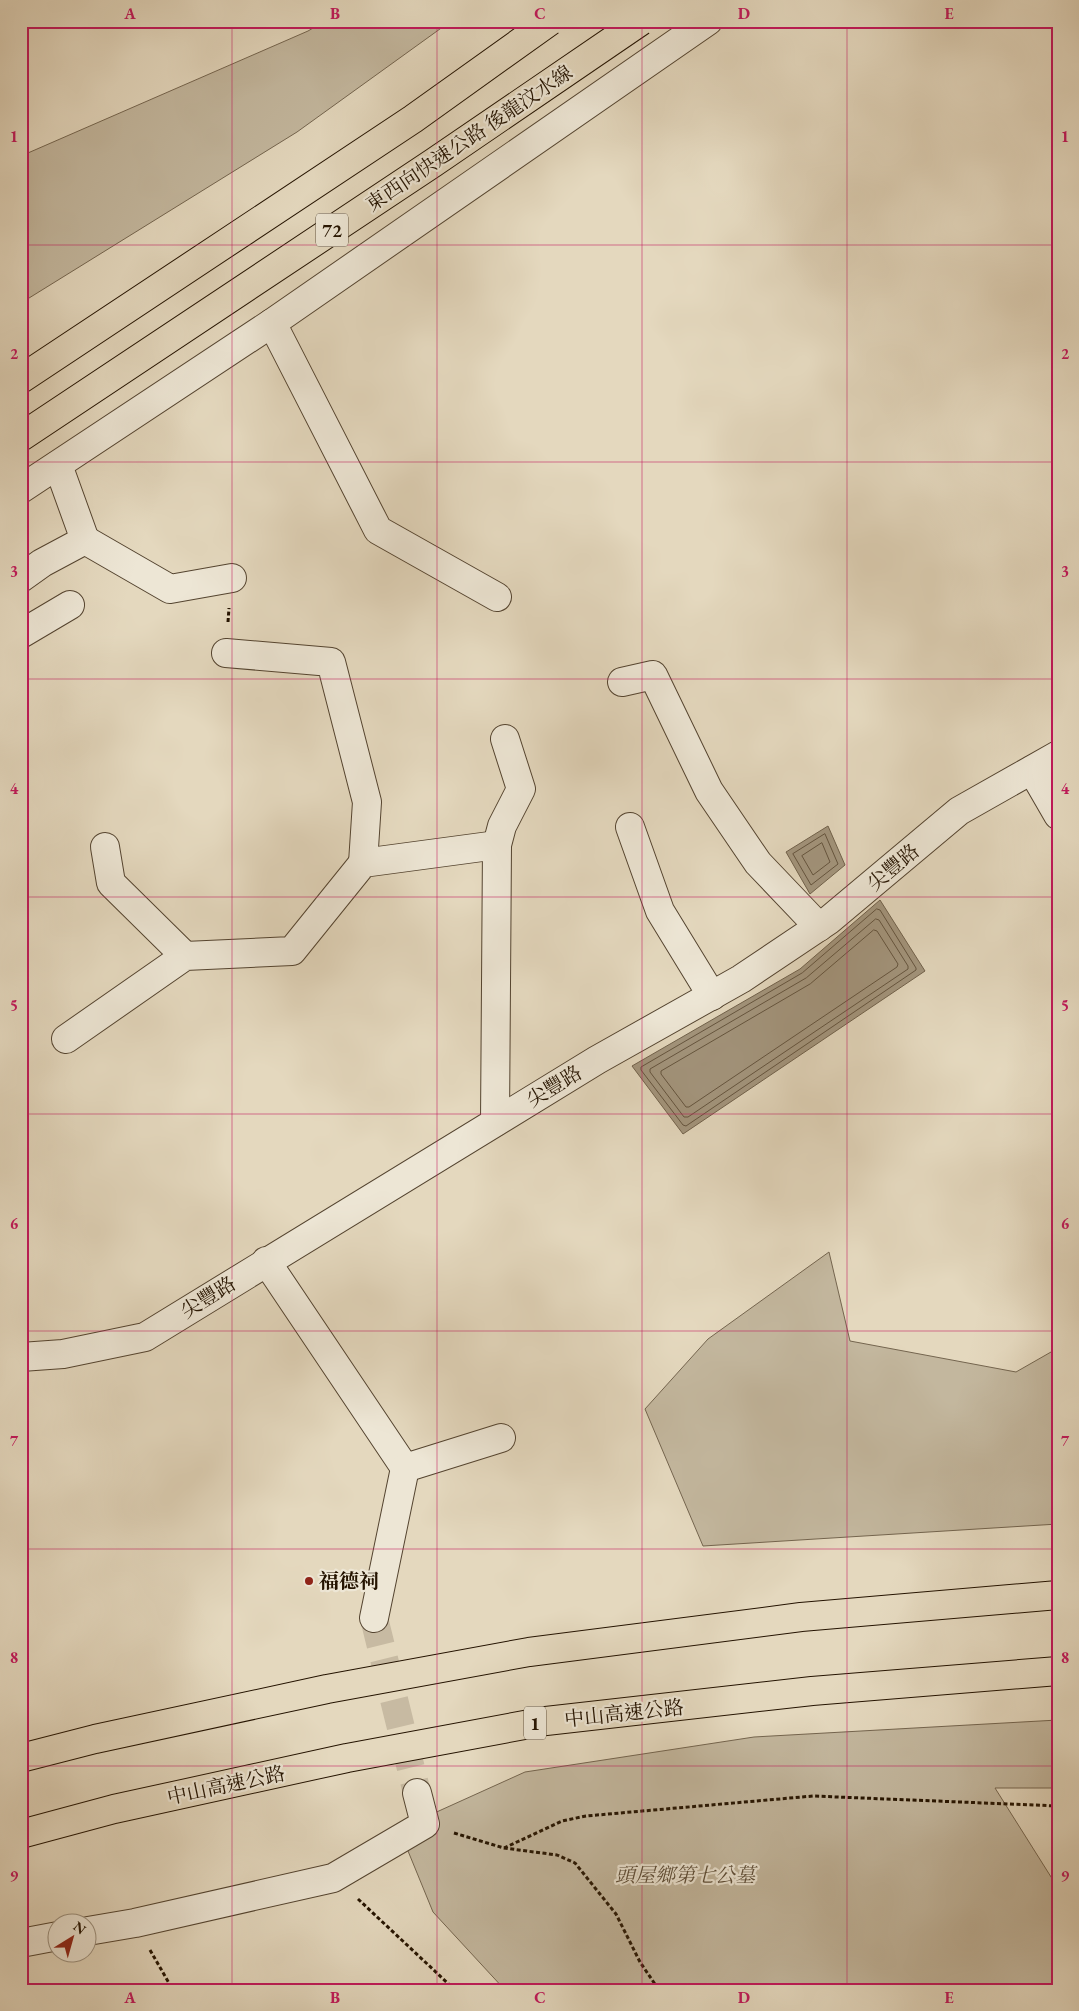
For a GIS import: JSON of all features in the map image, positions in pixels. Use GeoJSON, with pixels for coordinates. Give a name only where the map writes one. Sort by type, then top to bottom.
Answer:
{"type":"FeatureCollection","features":[{"type":"Feature","properties":{"kind":"highway","name":"72"},"geometry":{"type":"LineString","coordinates":[[21,379],[413,119],[550,21]]}},
{"type":"Feature","properties":{"kind":"highway","name":"東西向快速公路 後龍汶水線"},"geometry":{"type":"LineString","coordinates":[[21,437],[417,174],[641,21]]}},
{"type":"Feature","properties":{"kind":"highway"},"geometry":{"type":"LineString","coordinates":[[21,1758],[95,1739],[327,1689],[529,1652],[801,1617],[1058,1595]]}},
{"type":"Feature","properties":{"kind":"highway","name":"中山高速公路"},"geometry":{"type":"LineString","coordinates":[[21,1834],[114,1809],[347,1758],[546,1721],[812,1692],[1058,1671]]}},
{"type":"Feature","properties":{"kind":"street"},"geometry":{"type":"LineString","coordinates":[[21,489],[272,323],[708,21]]}},
{"type":"Feature","properties":{"kind":"street"},"geometry":{"type":"LineString","coordinates":[[272,323],[378,530],[497,597]]}},
{"type":"Feature","properties":{"kind":"street"},"geometry":{"type":"LineString","coordinates":[[58,465],[85,540],[170,589],[232,578]]}},
{"type":"Feature","properties":{"kind":"street"},"geometry":{"type":"LineString","coordinates":[[21,578],[42,563],[85,540]]}},
{"type":"Feature","properties":{"kind":"street"},"geometry":{"type":"LineString","coordinates":[[21,634],[70,605]]}},
{"type":"Feature","properties":{"kind":"street"},"geometry":{"type":"LineString","coordinates":[[66,1038],[185,956],[292,951],[363,863],[368,802],[331,662],[226,653]]}},
{"type":"Feature","properties":{"kind":"street"},"geometry":{"type":"LineString","coordinates":[[622,682],[654,675],[709,791],[758,863],[819,927]]}},
{"type":"Feature","properties":{"kind":"street"},"geometry":{"type":"LineString","coordinates":[[495,1122],[497,845],[502,826],[521,789],[505,739]]}},
{"type":"Feature","properties":{"kind":"street","name":"尖豐路"},"geometry":{"type":"LineString","coordinates":[[21,1357],[63,1354],[145,1337],[266,1261],[597,1060],[741,979],[819,927],[959,811],[1058,755]]}},
{"type":"Feature","properties":{"kind":"street"},"geometry":{"type":"LineString","coordinates":[[1032,770],[1058,815]]}},
{"type":"Feature","properties":{"kind":"street"},"geometry":{"type":"LineString","coordinates":[[630,827],[660,911],[712,996]]}},
{"type":"Feature","properties":{"kind":"street"},"geometry":{"type":"LineString","coordinates":[[363,863],[497,845]]}},
{"type":"Feature","properties":{"kind":"street"},"geometry":{"type":"LineString","coordinates":[[105,847],[111,883],[185,956]]}},
{"type":"Feature","properties":{"kind":"street"},"geometry":{"type":"LineString","coordinates":[[266,1261],[405,1468],[374,1618]]}},
{"type":"Feature","properties":{"kind":"street"},"geometry":{"type":"LineString","coordinates":[[405,1468],[501,1438]]}},
{"type":"Feature","properties":{"kind":"street"},"geometry":{"type":"LineString","coordinates":[[98,1929],[135,1923],[334,1878],[425,1824],[417,1793]]}},
{"type":"Feature","properties":{"kind":"street"},"geometry":{"type":"LineString","coordinates":[[21,1943],[48,1938]]}},
{"type":"Feature","properties":{"kind":"path"},"geometry":{"type":"LineString","coordinates":[[226,653],[232,578]]}},
{"type":"Feature","properties":{"kind":"path"},"geometry":{"type":"LineString","coordinates":[[504,1848],[562,1822],[586,1816],[813,1796],[1058,1806]]}},
{"type":"Feature","properties":{"kind":"path"},"geometry":{"type":"LineString","coordinates":[[425,1824],[504,1848],[557,1855],[575,1863],[616,1914],[640,1962],[659,1990]]}},
{"type":"Feature","properties":{"kind":"path"},"geometry":{"type":"LineString","coordinates":[[334,1878],[386,1924],[455,1990]]}},
{"type":"Feature","properties":{"kind":"path"},"geometry":{"type":"LineString","coordinates":[[135,1923],[173,1990]]}},
{"type":"Feature","properties":{"kind":"green space"},"geometry":{"type":"Polygon","coordinates":[[[325,21],[451,21],[297,132],[21,303],[21,156],[308,31],[325,21]]]}},
{"type":"Feature","properties":{"kind":"green space"},"geometry":{"type":"Polygon","coordinates":[[[829,1252],[850,1341],[1016,1372],[1058,1348],[1058,1524],[703,1546],[645,1409],[708,1339],[829,1252]]]}},
{"type":"Feature","properties":{"kind":"green space","name":"頭屋鄉第七公墓"},"geometry":{"type":"Polygon","coordinates":[[[1058,1720],[1058,1788],[995,1788],[1058,1888],[1058,1990],[505,1990],[433,1912],[399,1829],[525,1772],[754,1737],[1058,1720]]]}},
{"type":"Feature","properties":{"kind":"water"},"geometry":{"type":"Polygon","coordinates":[[[828,826],[845,865],[810,894],[786,852],[828,826]]]}},
{"type":"Feature","properties":{"kind":"water"},"geometry":{"type":"Polygon","coordinates":[[[880,900],[925,971],[683,1134],[632,1066],[800,969],[880,900]]]}},
{"type":"Feature","properties":{"kind":"tunnel"},"geometry":{"type":"LineString","coordinates":[[374,1618],[417,1793]]}},
{"type":"Feature","properties":{"kind":"place","name":"福德祠"},"geometry":{"type":"Point","coordinates":[309,1581]}}]}
